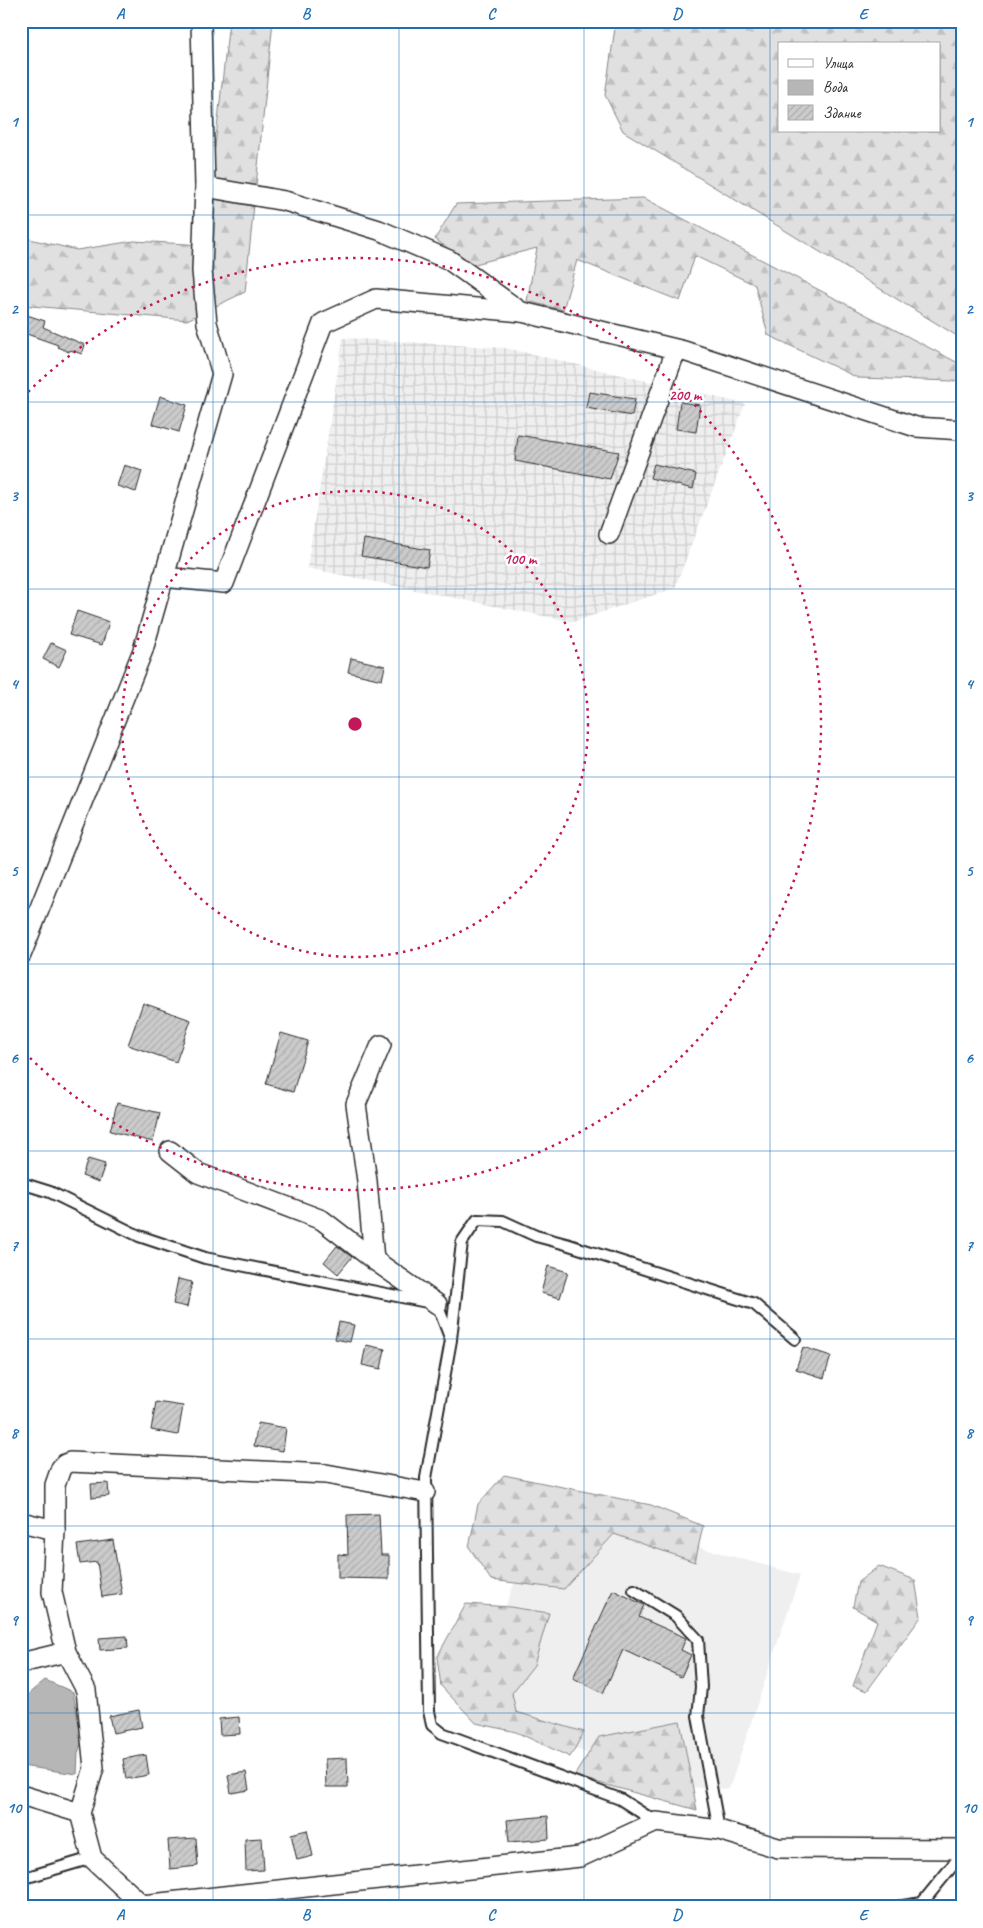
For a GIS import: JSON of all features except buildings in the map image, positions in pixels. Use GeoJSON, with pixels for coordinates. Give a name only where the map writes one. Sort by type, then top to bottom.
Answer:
{"type":"FeatureCollection","features":[{"type":"Feature","properties":{"kind":"street"},"geometry":{"type":"LineString","coordinates":[[21,955],[142,650],[222,374],[207,323],[202,271],[204,187],[201,21]]}},
{"type":"Feature","properties":{"kind":"street"},"geometry":{"type":"LineString","coordinates":[[204,187],[285,201],[379,230],[449,260],[522,312]]}},
{"type":"Feature","properties":{"kind":"street"},"geometry":{"type":"LineString","coordinates":[[164,577],[224,583],[323,323],[376,299],[522,312],[684,351],[916,427],[962,430]]}},
{"type":"Feature","properties":{"kind":"street"},"geometry":{"type":"LineString","coordinates":[[609,534],[676,350]]}},
{"type":"Feature","properties":{"kind":"street"},"geometry":{"type":"LineString","coordinates":[[374,1260],[367,1181],[356,1104],[381,1045]]}},
{"type":"Feature","properties":{"kind":"street"},"geometry":{"type":"LineString","coordinates":[[170,1151],[198,1173],[322,1220],[374,1260],[437,1304]]}},
{"type":"Feature","properties":{"kind":"street"},"geometry":{"type":"LineString","coordinates":[[425,1492],[326,1474],[70,1462],[61,1468],[55,1485],[52,1592],[66,1652],[86,1690],[94,1768],[80,1812],[92,1858],[142,1905],[580,1856],[656,1822],[719,1830],[778,1848],[962,1849]]}},
{"type":"Feature","properties":{"kind":"street"},"geometry":{"type":"LineString","coordinates":[[21,1522],[55,1530]]}},
{"type":"Feature","properties":{"kind":"street"},"geometry":{"type":"LineString","coordinates":[[21,1663],[66,1652]]}},
{"type":"Feature","properties":{"kind":"street"},"geometry":{"type":"LineString","coordinates":[[21,1795],[80,1812]]}},
{"type":"Feature","properties":{"kind":"lane"},"geometry":{"type":"LineString","coordinates":[[21,1183],[50,1192],[139,1236],[205,1258],[437,1304],[451,1340]]}},
{"type":"Feature","properties":{"kind":"lane"},"geometry":{"type":"LineString","coordinates":[[656,1822],[620,1799],[442,1733],[432,1725],[429,1711],[425,1492],[451,1340],[462,1242],[477,1220],[503,1221],[536,1236],[754,1304],[795,1339]]}},
{"type":"Feature","properties":{"kind":"lane"},"geometry":{"type":"LineString","coordinates":[[634,1590],[676,1616],[698,1640],[701,1687],[698,1716],[719,1830]]}},
{"type":"Feature","properties":{"kind":"lane"},"geometry":{"type":"LineString","coordinates":[[896,1907],[922,1903],[962,1854]]}},
{"type":"Feature","properties":{"kind":"lane"},"geometry":{"type":"LineString","coordinates":[[21,1879],[92,1858]]}},
{"type":"Feature","properties":{"kind":"shaded area"},"geometry":{"type":"Polygon","coordinates":[[[343,338],[506,348],[745,404],[675,588],[573,622],[307,568],[343,338]]]}},
{"type":"Feature","properties":{"kind":"shaded area"},"geometry":{"type":"Polygon","coordinates":[[[545,1505],[800,1575],[729,1789],[662,1786],[468,1702],[545,1505]]]}},
{"type":"Feature","properties":{"kind":"green space"},"geometry":{"type":"Polygon","coordinates":[[[229,21],[273,21],[245,292],[187,320],[21,305],[21,237],[77,250],[134,241],[204,245],[229,21]]]}},
{"type":"Feature","properties":{"kind":"green space"},"geometry":{"type":"Polygon","coordinates":[[[616,21],[962,21],[962,206],[958,211],[962,226],[962,339],[623,131],[605,95],[616,21]]]}},
{"type":"Feature","properties":{"kind":"green space"},"geometry":{"type":"Polygon","coordinates":[[[644,198],[962,365],[962,378],[954,381],[858,378],[768,335],[755,285],[695,256],[680,301],[577,260],[563,310],[527,301],[537,248],[471,265],[435,239],[456,204],[644,198]]]}},
{"type":"Feature","properties":{"kind":"green space"},"geometry":{"type":"Polygon","coordinates":[[[504,1475],[651,1505],[703,1526],[695,1562],[614,1534],[564,1589],[491,1580],[469,1547],[478,1504],[504,1475]]]}},
{"type":"Feature","properties":{"kind":"green space"},"geometry":{"type":"Polygon","coordinates":[[[879,1566],[915,1580],[921,1617],[867,1691],[853,1686],[877,1621],[853,1607],[858,1582],[879,1566]]]}},
{"type":"Feature","properties":{"kind":"green space"},"geometry":{"type":"Polygon","coordinates":[[[466,1604],[510,1607],[549,1613],[534,1665],[512,1693],[516,1712],[584,1732],[570,1757],[516,1732],[476,1723],[441,1686],[437,1657],[466,1604]]]}},
{"type":"Feature","properties":{"kind":"green space"},"geometry":{"type":"Polygon","coordinates":[[[680,1721],[697,1810],[574,1776],[599,1737],[680,1721]]]}},
{"type":"Feature","properties":{"kind":"water"},"geometry":{"type":"Polygon","coordinates":[[[45,1680],[73,1692],[82,1741],[78,1753],[77,1774],[21,1766],[21,1700],[45,1680]]]}}]}
